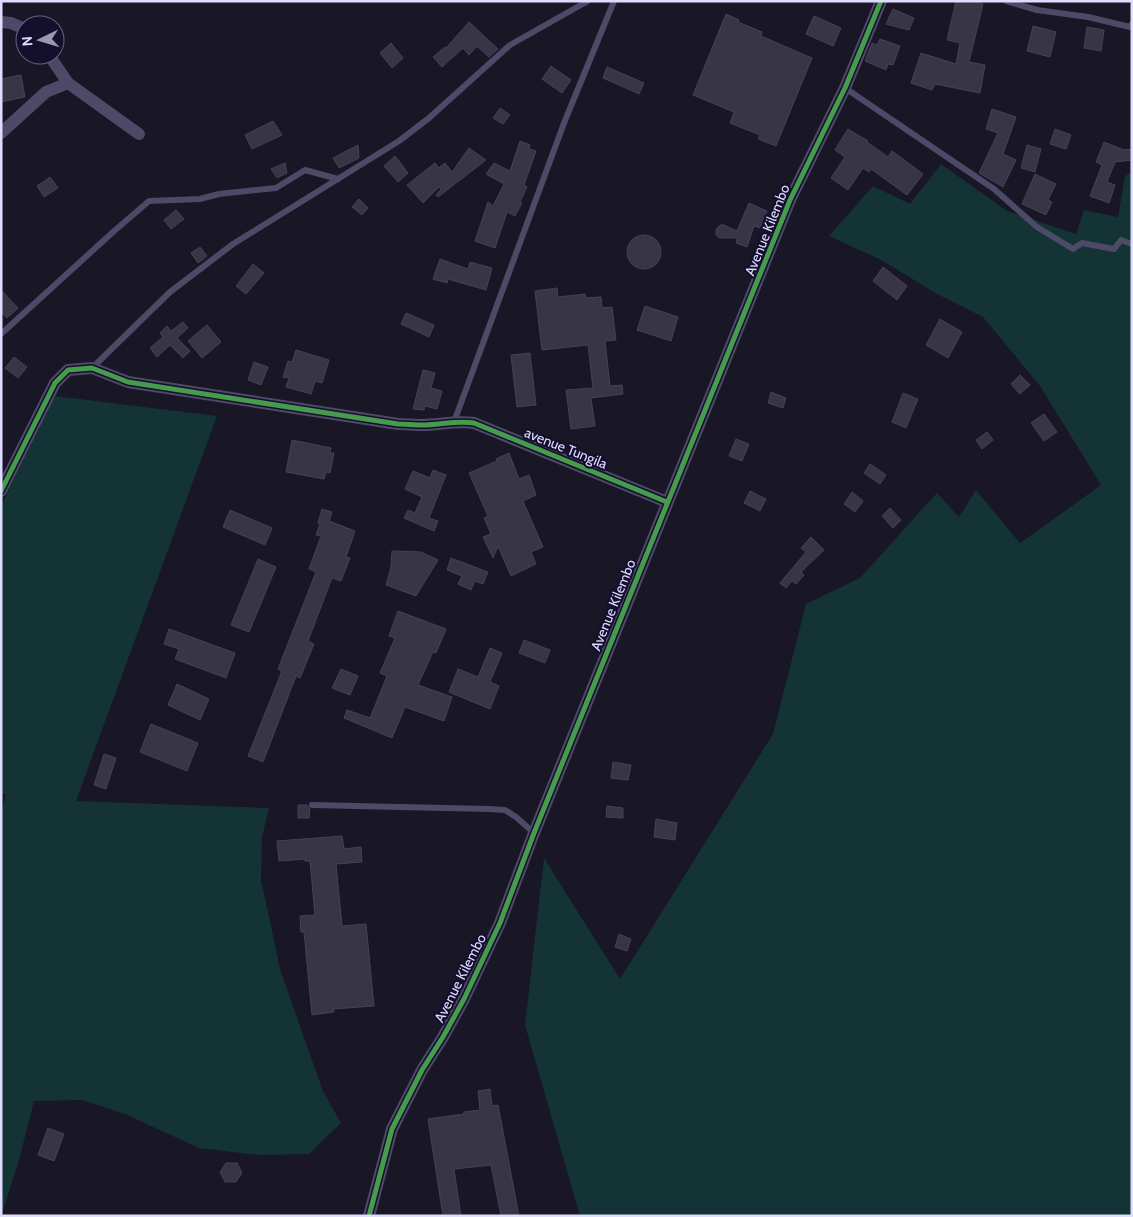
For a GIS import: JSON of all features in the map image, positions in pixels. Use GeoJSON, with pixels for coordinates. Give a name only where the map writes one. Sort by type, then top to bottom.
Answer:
{"type":"FeatureCollection","features":[{"type":"Feature","properties":{"kind":"street","name":"Avenue Kilembo"},"geometry":{"type":"LineString","coordinates":[[369,1216],[392,1129],[422,1070],[443,1038],[460,1006],[500,923],[534,833],[790,200],[845,88],[881,1]]}},
{"type":"Feature","properties":{"kind":"street"},"geometry":{"type":"LineString","coordinates":[[1,22],[15,25]]}},
{"type":"Feature","properties":{"kind":"street"},"geometry":{"type":"LineString","coordinates":[[56,65],[68,82],[138,134]]}},
{"type":"Feature","properties":{"kind":"street"},"geometry":{"type":"LineString","coordinates":[[1,133],[46,92],[68,82]]}},
{"type":"Feature","properties":{"kind":"street","name":"avenue Tungila"},"geometry":{"type":"LineString","coordinates":[[92,368],[128,382],[398,424],[474,423],[667,502]]}},
{"type":"Feature","properties":{"kind":"street"},"geometry":{"type":"LineString","coordinates":[[1,491],[55,383],[68,370],[92,368]]}},
{"type":"Feature","properties":{"kind":"lane"},"geometry":{"type":"LineString","coordinates":[[92,368],[174,288],[233,244],[400,141],[510,45],[588,1]]}},
{"type":"Feature","properties":{"kind":"lane"},"geometry":{"type":"LineString","coordinates":[[454,422],[564,123],[614,1]]}},
{"type":"Feature","properties":{"kind":"lane"},"geometry":{"type":"LineString","coordinates":[[1006,1],[1037,10],[1088,16],[1130,27],[1132,24]]}},
{"type":"Feature","properties":{"kind":"lane"},"geometry":{"type":"LineString","coordinates":[[845,88],[994,190],[1037,227],[1072,248],[1082,243],[1114,249],[1121,240],[1132,244]]}},
{"type":"Feature","properties":{"kind":"lane"},"geometry":{"type":"LineString","coordinates":[[1,334],[149,201],[200,199],[219,194],[276,188],[304,170],[338,179]]}},
{"type":"Feature","properties":{"kind":"lane"},"geometry":{"type":"LineString","coordinates":[[312,805],[488,808],[505,810],[534,833]]}},
{"type":"Feature","properties":{"kind":"green space"},"geometry":{"type":"Polygon","coordinates":[[[941,164],[1007,211],[1076,234],[1084,210],[1118,217],[1125,176],[1132,172],[1132,1216],[580,1216],[525,1025],[544,858],[620,979],[773,734],[806,604],[860,578],[937,493],[959,517],[976,490],[1020,543],[1101,485],[1040,386],[983,317],[937,294],[881,260],[829,236],[873,186],[910,204],[941,164]]]}},
{"type":"Feature","properties":{"kind":"green space"},"geometry":{"type":"Polygon","coordinates":[[[55,396],[217,416],[76,801],[269,808],[262,837],[261,881],[280,969],[323,1091],[341,1123],[309,1154],[259,1155],[199,1148],[125,1114],[82,1100],[34,1101],[18,1164],[1,1216],[1,814],[6,794],[1,794],[1,506],[55,396]]]}},
{"type":"Feature","properties":{"kind":"building"},"geometry":{"type":"Polygon","coordinates":[[[956,1],[973,1],[983,4],[969,62],[985,65],[980,93],[935,84],[932,90],[911,83],[921,53],[956,64],[960,43],[947,40],[956,1]]]}},
{"type":"Feature","properties":{"kind":"building"},"geometry":{"type":"Polygon","coordinates":[[[893,9],[914,18],[909,30],[886,24],[893,9]]]}},
{"type":"Feature","properties":{"kind":"building"},"geometry":{"type":"Polygon","coordinates":[[[726,14],[739,20],[738,22],[762,32],[761,36],[812,58],[776,146],[758,139],[760,135],[730,123],[734,112],[693,95],[726,14]]]}},
{"type":"Feature","properties":{"kind":"building"},"geometry":{"type":"Polygon","coordinates":[[[814,16],[841,28],[833,46],[806,34],[814,16]]]}},
{"type":"Feature","properties":{"kind":"building"},"geometry":{"type":"Polygon","coordinates":[[[469,22],[498,49],[489,57],[477,46],[469,55],[463,48],[442,67],[433,57],[446,48],[469,22]]]}},
{"type":"Feature","properties":{"kind":"building"},"geometry":{"type":"Polygon","coordinates":[[[1033,26],[1056,32],[1050,57],[1027,51],[1033,26]]]}},
{"type":"Feature","properties":{"kind":"building"},"geometry":{"type":"Polygon","coordinates":[[[1087,27],[1104,30],[1101,51],[1084,48],[1087,27]]]}},
{"type":"Feature","properties":{"kind":"building"},"geometry":{"type":"Polygon","coordinates":[[[880,39],[900,46],[893,65],[888,64],[886,70],[865,61],[872,43],[877,45],[880,39]]]}},
{"type":"Feature","properties":{"kind":"building"},"geometry":{"type":"Polygon","coordinates":[[[391,43],[403,58],[392,68],[380,53],[391,43]]]}},
{"type":"Feature","properties":{"kind":"building"},"geometry":{"type":"Polygon","coordinates":[[[551,66],[571,80],[562,93],[542,79],[551,66]]]}},
{"type":"Feature","properties":{"kind":"building"},"geometry":{"type":"Polygon","coordinates":[[[607,67],[644,83],[639,94],[603,78],[607,67]]]}},
{"type":"Feature","properties":{"kind":"building"},"geometry":{"type":"Polygon","coordinates":[[[21,75],[25,97],[1,102],[1,79],[21,75]]]}},
{"type":"Feature","properties":{"kind":"building"},"geometry":{"type":"Polygon","coordinates":[[[500,108],[510,115],[503,124],[493,118],[500,108]]]}},
{"type":"Feature","properties":{"kind":"building"},"geometry":{"type":"Polygon","coordinates":[[[992,109],[1016,117],[1003,154],[1016,160],[1003,187],[979,173],[998,133],[986,129],[992,109]]]}},
{"type":"Feature","properties":{"kind":"building"},"geometry":{"type":"Polygon","coordinates":[[[273,121],[282,135],[252,149],[245,135],[273,121]]]}},
{"type":"Feature","properties":{"kind":"building"},"geometry":{"type":"Polygon","coordinates":[[[848,129],[868,141],[888,157],[892,151],[923,174],[907,195],[871,169],[869,172],[863,168],[848,190],[831,178],[845,157],[835,150],[848,129]]]}},
{"type":"Feature","properties":{"kind":"building"},"geometry":{"type":"Polygon","coordinates":[[[1055,129],[1071,135],[1066,149],[1050,144],[1055,129]]]}},
{"type":"Feature","properties":{"kind":"building"},"geometry":{"type":"Polygon","coordinates":[[[520,141],[530,145],[529,149],[536,151],[524,185],[527,187],[520,202],[522,203],[515,216],[507,212],[495,248],[475,241],[488,202],[493,206],[504,184],[486,174],[494,163],[510,171],[520,141]]]}},
{"type":"Feature","properties":{"kind":"building"},"geometry":{"type":"Polygon","coordinates":[[[1104,142],[1124,150],[1132,149],[1132,160],[1115,162],[1107,182],[1115,185],[1109,203],[1090,196],[1102,165],[1096,162],[1104,142]]]}},
{"type":"Feature","properties":{"kind":"building"},"geometry":{"type":"Polygon","coordinates":[[[358,145],[359,158],[339,168],[333,158],[358,145]]]}},
{"type":"Feature","properties":{"kind":"building"},"geometry":{"type":"Polygon","coordinates":[[[1027,145],[1041,149],[1035,172],[1021,168],[1027,145]]]}},
{"type":"Feature","properties":{"kind":"building"},"geometry":{"type":"Polygon","coordinates":[[[469,148],[486,160],[438,197],[436,195],[441,189],[439,187],[423,203],[407,185],[435,163],[439,168],[445,163],[452,172],[469,148]]]}},
{"type":"Feature","properties":{"kind":"building"},"geometry":{"type":"Polygon","coordinates":[[[395,156],[408,173],[398,182],[384,166],[395,156]]]}},
{"type":"Feature","properties":{"kind":"building"},"geometry":{"type":"Polygon","coordinates":[[[285,163],[287,173],[277,178],[271,169],[285,163]]]}},
{"type":"Feature","properties":{"kind":"building"},"geometry":{"type":"Polygon","coordinates":[[[1035,174],[1056,184],[1048,200],[1052,202],[1046,215],[1022,204],[1035,174]]]}},
{"type":"Feature","properties":{"kind":"building"},"geometry":{"type":"Polygon","coordinates":[[[50,177],[58,188],[44,197],[37,186],[50,177]]]}},
{"type":"Feature","properties":{"kind":"building"},"geometry":{"type":"Polygon","coordinates":[[[359,199],[368,208],[362,215],[352,207],[359,199]]]}},
{"type":"Feature","properties":{"kind":"building"},"geometry":{"type":"Polygon","coordinates":[[[749,203],[767,211],[760,228],[754,226],[747,247],[736,243],[737,238],[718,237],[716,230],[720,225],[737,231],[749,203]]]}},
{"type":"Feature","properties":{"kind":"building"},"geometry":{"type":"Polygon","coordinates":[[[176,210],[184,219],[171,229],[164,220],[176,210]]]}},
{"type":"Feature","properties":{"kind":"building"},"geometry":{"type":"Polygon","coordinates":[[[644,235],[656,240],[661,252],[656,264],[644,269],[632,264],[627,252],[632,240],[644,235]]]}},
{"type":"Feature","properties":{"kind":"building"},"geometry":{"type":"Polygon","coordinates":[[[200,247],[207,256],[198,263],[191,253],[200,247]]]}},
{"type":"Feature","properties":{"kind":"building"},"geometry":{"type":"Polygon","coordinates":[[[440,259],[468,269],[470,262],[492,268],[486,290],[448,279],[447,283],[433,279],[440,259]]]}},
{"type":"Feature","properties":{"kind":"building"},"geometry":{"type":"Polygon","coordinates":[[[253,264],[264,273],[246,294],[236,286],[253,264]]]}},
{"type":"Feature","properties":{"kind":"building"},"geometry":{"type":"Polygon","coordinates":[[[883,267],[907,286],[897,300],[873,281],[883,267]]]}},
{"type":"Feature","properties":{"kind":"building"},"geometry":{"type":"Polygon","coordinates":[[[557,288],[558,297],[585,294],[586,298],[601,297],[602,308],[612,307],[616,340],[605,341],[610,386],[622,385],[623,394],[591,398],[595,426],[571,429],[566,390],[593,388],[588,345],[542,350],[535,291],[557,288]]]}},
{"type":"Feature","properties":{"kind":"building"},"geometry":{"type":"Polygon","coordinates":[[[1,290],[18,308],[7,318],[1,312],[1,290]]]}},
{"type":"Feature","properties":{"kind":"building"},"geometry":{"type":"Polygon","coordinates":[[[645,306],[678,317],[671,341],[637,330],[645,306]]]}},
{"type":"Feature","properties":{"kind":"building"},"geometry":{"type":"Polygon","coordinates":[[[406,313],[434,325],[429,337],[401,324],[406,313]]]}},
{"type":"Feature","properties":{"kind":"building"},"geometry":{"type":"Polygon","coordinates":[[[940,319],[962,332],[948,358],[926,345],[940,319]]]}},
{"type":"Feature","properties":{"kind":"building"},"geometry":{"type":"Polygon","coordinates":[[[183,322],[188,328],[177,338],[190,351],[183,358],[170,345],[157,357],[150,348],[163,337],[160,333],[167,326],[171,331],[183,322]]]}},
{"type":"Feature","properties":{"kind":"building"},"geometry":{"type":"Polygon","coordinates":[[[207,325],[221,342],[202,358],[188,341],[207,325]]]}},
{"type":"Feature","properties":{"kind":"building"},"geometry":{"type":"Polygon","coordinates":[[[296,350],[329,360],[322,383],[315,381],[311,394],[286,387],[289,378],[283,377],[288,361],[292,362],[296,350]]]}},
{"type":"Feature","properties":{"kind":"building"},"geometry":{"type":"Polygon","coordinates":[[[530,353],[536,405],[517,407],[511,355],[530,353]]]}},
{"type":"Feature","properties":{"kind":"building"},"geometry":{"type":"Polygon","coordinates":[[[14,357],[27,367],[18,378],[5,368],[14,357]]]}},
{"type":"Feature","properties":{"kind":"building"},"geometry":{"type":"Polygon","coordinates":[[[254,362],[268,367],[261,385],[248,380],[254,362]]]}},
{"type":"Feature","properties":{"kind":"building"},"geometry":{"type":"Polygon","coordinates":[[[423,370],[435,373],[431,388],[442,391],[437,409],[425,406],[424,410],[413,409],[423,370]]]}},
{"type":"Feature","properties":{"kind":"building"},"geometry":{"type":"Polygon","coordinates":[[[1020,375],[1030,385],[1020,394],[1011,384],[1020,375]]]}},
{"type":"Feature","properties":{"kind":"building"},"geometry":{"type":"Polygon","coordinates":[[[771,392],[786,398],[783,408],[768,403],[771,392]]]}},
{"type":"Feature","properties":{"kind":"building"},"geometry":{"type":"Polygon","coordinates":[[[903,393],[918,399],[906,428],[892,422],[903,393]]]}},
{"type":"Feature","properties":{"kind":"building"},"geometry":{"type":"Polygon","coordinates":[[[1044,414],[1057,432],[1044,441],[1031,423],[1044,414]]]}},
{"type":"Feature","properties":{"kind":"building"},"geometry":{"type":"Polygon","coordinates":[[[987,432],[993,440],[982,449],[976,440],[987,432]]]}},
{"type":"Feature","properties":{"kind":"building"},"geometry":{"type":"Polygon","coordinates":[[[736,439],[749,444],[742,461],[729,456],[736,439]]]}},
{"type":"Feature","properties":{"kind":"building"},"geometry":{"type":"Polygon","coordinates":[[[292,440],[331,448],[330,453],[334,453],[330,473],[326,472],[324,479],[286,472],[292,440]]]}},
{"type":"Feature","properties":{"kind":"building"},"geometry":{"type":"Polygon","coordinates":[[[509,453],[519,479],[529,475],[536,495],[523,501],[543,547],[531,552],[536,564],[511,576],[498,546],[493,558],[483,537],[491,534],[484,518],[488,516],[469,473],[497,461],[496,459],[509,453]]]}},
{"type":"Feature","properties":{"kind":"building"},"geometry":{"type":"Polygon","coordinates":[[[870,464],[886,475],[880,484],[864,473],[870,464]]]}},
{"type":"Feature","properties":{"kind":"building"},"geometry":{"type":"Polygon","coordinates":[[[433,470],[446,475],[429,518],[438,521],[434,531],[404,518],[408,510],[415,513],[422,497],[405,489],[413,471],[430,478],[433,470]]]}},
{"type":"Feature","properties":{"kind":"building"},"geometry":{"type":"Polygon","coordinates":[[[750,491],[766,499],[760,511],[744,503],[750,491]]]}},
{"type":"Feature","properties":{"kind":"building"},"geometry":{"type":"Polygon","coordinates":[[[852,492],[863,501],[855,512],[844,504],[852,492]]]}},
{"type":"Feature","properties":{"kind":"building"},"geometry":{"type":"Polygon","coordinates":[[[890,508],[901,520],[893,528],[882,516],[890,508]]]}},
{"type":"Feature","properties":{"kind":"building"},"geometry":{"type":"Polygon","coordinates":[[[322,509],[332,512],[329,521],[355,531],[346,557],[350,558],[341,581],[332,578],[308,641],[314,644],[300,678],[296,676],[263,762],[248,756],[282,671],[278,669],[316,572],[309,569],[321,536],[316,535],[322,509]]]}},
{"type":"Feature","properties":{"kind":"building"},"geometry":{"type":"Polygon","coordinates":[[[230,510],[272,528],[265,545],[223,527],[230,510]]]}},
{"type":"Feature","properties":{"kind":"building"},"geometry":{"type":"Polygon","coordinates":[[[811,537],[824,550],[801,572],[804,575],[796,584],[792,581],[786,588],[780,583],[806,552],[801,548],[811,537]]]}},
{"type":"Feature","properties":{"kind":"building"},"geometry":{"type":"Polygon","coordinates":[[[392,551],[421,552],[438,560],[416,596],[386,585],[391,567],[392,551]]]}},
{"type":"Feature","properties":{"kind":"building"},"geometry":{"type":"Polygon","coordinates":[[[451,558],[488,572],[483,584],[475,581],[471,590],[458,584],[462,576],[447,570],[451,558]]]}},
{"type":"Feature","properties":{"kind":"building"},"geometry":{"type":"Polygon","coordinates":[[[258,559],[276,567],[249,632],[231,625],[258,559]]]}},
{"type":"Feature","properties":{"kind":"building"},"geometry":{"type":"Polygon","coordinates":[[[398,611],[446,629],[436,653],[433,652],[418,685],[452,697],[444,721],[405,707],[392,738],[344,718],[347,710],[370,718],[387,676],[380,673],[395,638],[389,636],[398,611]]]}},
{"type":"Feature","properties":{"kind":"building"},"geometry":{"type":"Polygon","coordinates":[[[169,629],[235,653],[226,678],[175,659],[179,649],[164,644],[169,629]]]}},
{"type":"Feature","properties":{"kind":"building"},"geometry":{"type":"Polygon","coordinates":[[[524,640],[550,650],[545,663],[519,653],[524,640]]]}},
{"type":"Feature","properties":{"kind":"building"},"geometry":{"type":"Polygon","coordinates":[[[490,648],[502,653],[490,682],[499,686],[490,709],[449,692],[458,669],[478,677],[490,648]]]}},
{"type":"Feature","properties":{"kind":"building"},"geometry":{"type":"Polygon","coordinates":[[[341,669],[358,676],[350,695],[332,688],[341,669]]]}},
{"type":"Feature","properties":{"kind":"building"},"geometry":{"type":"Polygon","coordinates":[[[177,684],[209,699],[200,720],[168,705],[177,684]]]}},
{"type":"Feature","properties":{"kind":"building"},"geometry":{"type":"Polygon","coordinates":[[[151,724],[198,743],[187,771],[140,752],[151,724]]]}},
{"type":"Feature","properties":{"kind":"building"},"geometry":{"type":"Polygon","coordinates":[[[104,754],[116,758],[106,789],[94,785],[104,754]]]}},
{"type":"Feature","properties":{"kind":"building"},"geometry":{"type":"Polygon","coordinates":[[[613,762],[631,765],[628,780],[611,778],[613,762]]]}},
{"type":"Feature","properties":{"kind":"building"},"geometry":{"type":"Polygon","coordinates":[[[298,805],[307,805],[310,809],[309,818],[298,818],[298,805]]]}},
{"type":"Feature","properties":{"kind":"building"},"geometry":{"type":"Polygon","coordinates":[[[607,806],[623,808],[623,818],[606,817],[607,806]]]}},
{"type":"Feature","properties":{"kind":"building"},"geometry":{"type":"Polygon","coordinates":[[[656,819],[677,823],[675,840],[654,837],[656,819]]]}},
{"type":"Feature","properties":{"kind":"building"},"geometry":{"type":"Polygon","coordinates":[[[342,836],[344,849],[361,847],[362,862],[336,864],[342,926],[366,924],[374,1006],[333,1009],[334,1012],[312,1015],[304,932],[301,932],[300,916],[315,915],[310,861],[305,861],[305,859],[279,861],[277,841],[342,836]]]}},
{"type":"Feature","properties":{"kind":"building"},"geometry":{"type":"Polygon","coordinates":[[[619,934],[631,939],[627,951],[615,947],[619,934]]]}},
{"type":"Feature","properties":{"kind":"building"},"geometry":{"type":"Polygon","coordinates":[[[490,1089],[492,1106],[498,1105],[519,1216],[501,1216],[491,1165],[454,1169],[461,1216],[443,1216],[428,1119],[480,1110],[478,1091],[490,1089]]]}},
{"type":"Feature","properties":{"kind":"building"},"geometry":{"type":"Polygon","coordinates":[[[48,1128],[64,1134],[54,1161],[38,1155],[48,1128]]]}},
{"type":"Feature","properties":{"kind":"building"},"geometry":{"type":"Polygon","coordinates":[[[226,1163],[237,1163],[242,1173],[236,1182],[225,1182],[220,1172],[226,1163]]]}},
{"type":"Feature","properties":{"kind":"cycle path"},"geometry":{"type":"LineString","coordinates":[[369,1216],[392,1129],[422,1070],[464,999],[500,923],[534,833],[790,200],[845,88],[881,1]]}},
{"type":"Feature","properties":{"kind":"cycle path"},"geometry":{"type":"LineString","coordinates":[[1,491],[55,383],[68,370],[92,368],[128,382],[398,424],[474,423],[667,502]]}}]}
